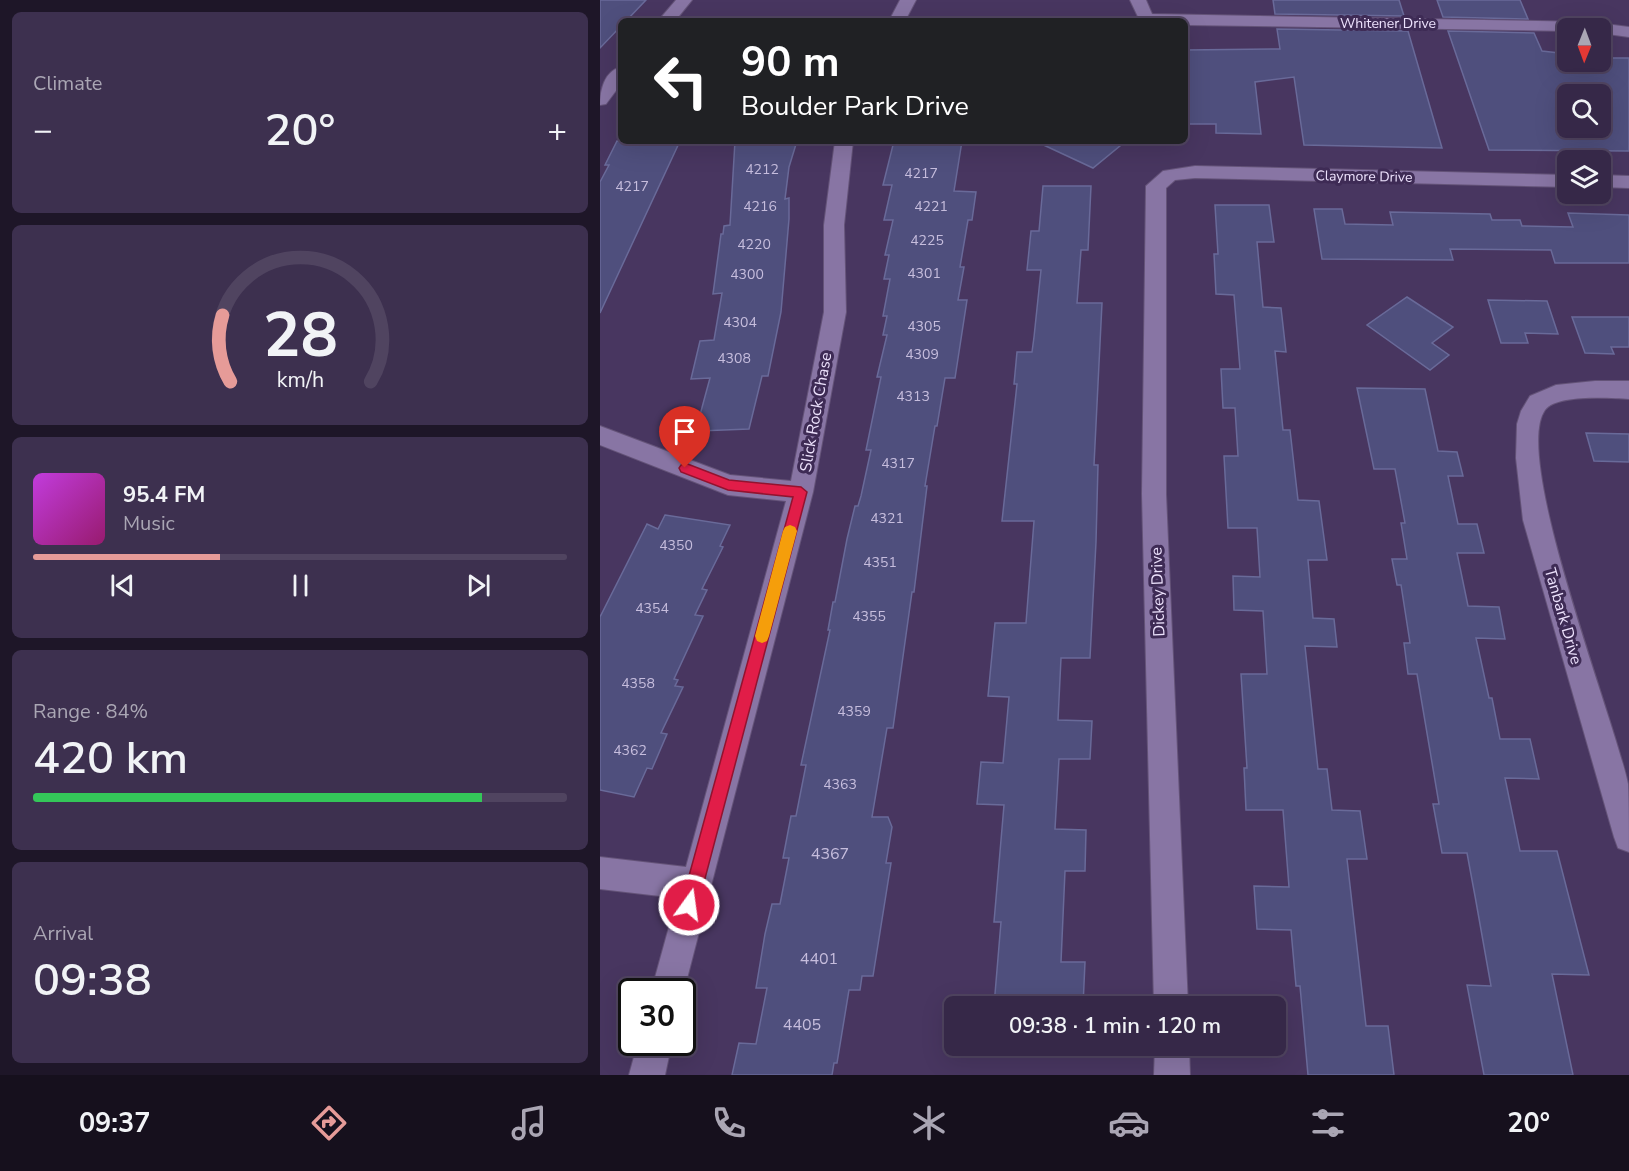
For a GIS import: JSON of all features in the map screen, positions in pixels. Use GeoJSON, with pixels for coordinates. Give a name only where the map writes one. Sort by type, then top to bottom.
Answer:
{"type":"FeatureCollection","features":[{"type":"Feature","properties":{"kind":"street"},"geometry":{"type":"LineString","coordinates":[[669,18],[684,0]]}},
{"type":"Feature","properties":{"kind":"street"},"geometry":{"type":"LineString","coordinates":[[899,18],[908,0]]}},
{"type":"Feature","properties":{"kind":"street","name":"Whitener Drive"},"geometry":{"type":"LineString","coordinates":[[1138,0],[1146,18]]}},
{"type":"Feature","properties":{"kind":"street","name":"Whitener Drive"},"geometry":{"type":"LineString","coordinates":[[1188,19],[1590,27],[1629,32]]}},
{"type":"Feature","properties":{"kind":"street"},"geometry":{"type":"LineString","coordinates":[[600,100],[618,76]]}},
{"type":"Feature","properties":{"kind":"street","name":"Slick Rock Chase"},"geometry":{"type":"LineString","coordinates":[[672,978],[801,492],[835,312],[834,225],[844,144]]}},
{"type":"Feature","properties":{"kind":"street","name":"Claymore Drive"},"geometry":{"type":"LineString","coordinates":[[1161,180],[1170,175],[1195,172],[1557,181]]}},
{"type":"Feature","properties":{"kind":"street","name":"Dickey Drive"},"geometry":{"type":"LineString","coordinates":[[1161,180],[1156,186],[1154,494],[1171,996]]}},
{"type":"Feature","properties":{"kind":"street"},"geometry":{"type":"LineString","coordinates":[[1611,181],[1629,182]]}},
{"type":"Feature","properties":{"kind":"street","name":"Tanbark Drive"},"geometry":{"type":"LineString","coordinates":[[1629,390],[1570,392],[1546,397],[1537,402],[1530,414],[1528,472],[1536,520],[1629,837]]}},
{"type":"Feature","properties":{"kind":"street"},"geometry":{"type":"LineString","coordinates":[[600,435],[728,485],[801,492]]}},
{"type":"Feature","properties":{"kind":"street"},"geometry":{"type":"LineString","coordinates":[[600,873],[695,884]]}},
{"type":"Feature","properties":{"kind":"street"},"geometry":{"type":"LineString","coordinates":[[647,1075],[652,1056]]}},
{"type":"Feature","properties":{"kind":"street"},"geometry":{"type":"LineString","coordinates":[[1172,1056],[1172,1075]]}},
{"type":"Feature","properties":{"kind":"building"},"geometry":{"type":"Polygon","coordinates":[[[600,0],[646,0],[629,18],[618,18],[618,29],[600,48],[600,0]]]}},
{"type":"Feature","properties":{"kind":"building"},"geometry":{"type":"Polygon","coordinates":[[[1273,0],[1399,0],[1404,16],[1275,14],[1273,0]]]}},
{"type":"Feature","properties":{"kind":"building"},"geometry":{"type":"Polygon","coordinates":[[[1437,0],[1520,0],[1528,19],[1443,17],[1437,0]]]}},
{"type":"Feature","properties":{"kind":"building"},"geometry":{"type":"Polygon","coordinates":[[[1277,29],[1408,31],[1442,148],[1304,145],[1294,77],[1255,82],[1261,134],[1216,133],[1216,124],[1188,124],[1188,50],[1280,49],[1277,29]]]}},
{"type":"Feature","properties":{"kind":"building"},"geometry":{"type":"Polygon","coordinates":[[[1448,31],[1534,33],[1542,51],[1557,53],[1557,72],[1611,72],[1611,58],[1629,58],[1629,151],[1489,150],[1448,31]]]}},
{"type":"Feature","properties":{"kind":"building"},"geometry":{"type":"Polygon","coordinates":[[[617,141],[618,144],[679,144],[600,313],[600,182],[609,165],[605,165],[617,141]]]}},
{"type":"Feature","properties":{"kind":"building"},"geometry":{"type":"Polygon","coordinates":[[[735,144],[796,144],[789,167],[785,199],[789,198],[789,219],[781,312],[768,376],[762,376],[749,429],[699,431],[700,426],[697,426],[710,378],[691,379],[700,341],[714,340],[722,293],[713,294],[721,234],[723,234],[724,226],[730,225],[735,144]]]}},
{"type":"Feature","properties":{"kind":"building"},"geometry":{"type":"Polygon","coordinates":[[[893,144],[962,144],[954,191],[976,192],[972,220],[968,220],[960,267],[964,267],[958,300],[967,300],[955,378],[945,378],[937,426],[935,426],[925,486],[927,486],[914,592],[912,592],[893,728],[887,728],[872,817],[888,817],[892,827],[886,863],[891,863],[873,976],[862,976],[860,990],[849,990],[837,1063],[834,1063],[832,1075],[732,1075],[739,1043],[756,1044],[767,988],[756,988],[765,934],[772,904],[780,904],[789,858],[783,858],[791,816],[796,816],[806,765],[801,765],[830,630],[828,630],[833,602],[835,602],[855,506],[858,506],[861,496],[871,450],[866,450],[881,377],[877,377],[887,335],[883,335],[887,316],[883,316],[890,279],[884,279],[889,255],[885,255],[893,220],[884,220],[892,185],[883,185],[893,144]]]}},
{"type":"Feature","properties":{"kind":"building"},"geometry":{"type":"Polygon","coordinates":[[[1041,144],[1122,144],[1093,168],[1041,144]]]}},
{"type":"Feature","properties":{"kind":"building"},"geometry":{"type":"Polygon","coordinates":[[[1043,186],[1091,186],[1088,250],[1081,250],[1077,303],[1102,303],[1094,465],[1098,465],[1090,658],[1061,658],[1058,720],[1092,721],[1090,759],[1059,759],[1055,829],[1086,830],[1085,871],[1065,871],[1061,962],[1085,962],[1083,996],[995,996],[1001,922],[994,922],[1004,805],[977,804],[981,762],[1003,763],[1009,697],[988,696],[995,623],[1026,623],[1034,521],[1002,521],[1017,384],[1014,384],[1017,352],[1032,352],[1034,337],[1041,270],[1027,270],[1031,231],[1039,231],[1043,186]]]}},
{"type":"Feature","properties":{"kind":"building"},"geometry":{"type":"Polygon","coordinates":[[[1215,205],[1269,205],[1274,242],[1257,242],[1263,307],[1281,308],[1286,352],[1275,351],[1283,430],[1290,430],[1298,500],[1319,501],[1327,560],[1308,560],[1313,618],[1334,619],[1337,647],[1305,646],[1318,769],[1327,769],[1332,810],[1360,811],[1367,859],[1347,859],[1366,1026],[1388,1026],[1394,1075],[1308,1075],[1300,986],[1296,986],[1291,930],[1257,929],[1254,886],[1289,887],[1283,810],[1246,810],[1244,768],[1247,768],[1241,674],[1267,674],[1263,611],[1234,610],[1233,576],[1260,577],[1257,528],[1228,528],[1224,456],[1238,456],[1235,408],[1223,408],[1221,369],[1240,369],[1234,295],[1216,294],[1214,254],[1218,254],[1215,205]]]}},
{"type":"Feature","properties":{"kind":"building"},"geometry":{"type":"Polygon","coordinates":[[[1314,209],[1342,209],[1345,224],[1393,225],[1390,212],[1490,214],[1492,220],[1520,220],[1522,226],[1573,227],[1568,213],[1629,215],[1629,263],[1555,263],[1551,250],[1450,249],[1453,260],[1322,259],[1314,209]]]}},
{"type":"Feature","properties":{"kind":"building"},"geometry":{"type":"Polygon","coordinates":[[[1407,297],[1453,327],[1432,343],[1449,355],[1430,370],[1367,325],[1407,297]]]}},
{"type":"Feature","properties":{"kind":"building"},"geometry":{"type":"Polygon","coordinates":[[[1488,300],[1547,301],[1558,334],[1525,333],[1528,343],[1501,343],[1488,300]]]}},
{"type":"Feature","properties":{"kind":"building"},"geometry":{"type":"Polygon","coordinates":[[[1572,317],[1629,317],[1629,347],[1611,347],[1614,354],[1585,353],[1572,317]]]}},
{"type":"Feature","properties":{"kind":"building"},"geometry":{"type":"Polygon","coordinates":[[[1357,388],[1425,389],[1438,451],[1457,452],[1463,476],[1448,476],[1458,524],[1477,524],[1484,553],[1457,553],[1468,606],[1499,607],[1505,639],[1476,638],[1489,698],[1492,698],[1500,739],[1530,739],[1539,779],[1505,778],[1520,851],[1557,851],[1589,975],[1552,974],[1573,1075],[1484,1075],[1467,985],[1491,986],[1475,896],[1467,853],[1442,853],[1433,804],[1439,804],[1417,674],[1408,674],[1404,643],[1410,643],[1401,585],[1397,585],[1392,559],[1407,559],[1401,523],[1405,523],[1395,469],[1374,469],[1357,388]]]}},
{"type":"Feature","properties":{"kind":"building"},"geometry":{"type":"Polygon","coordinates":[[[1586,433],[1629,434],[1629,462],[1594,461],[1586,433]]]}},
{"type":"Feature","properties":{"kind":"building"},"geometry":{"type":"Polygon","coordinates":[[[665,515],[730,525],[720,546],[723,547],[702,589],[707,590],[695,615],[703,616],[674,679],[678,680],[675,686],[683,687],[661,733],[667,734],[652,769],[647,768],[634,797],[600,790],[600,617],[647,524],[658,529],[665,515]]]}},
{"type":"Feature","properties":{"kind":"slow traffic"},"geometry":{"type":"LineString","coordinates":[[762,636],[790,531]]}},
{"type":"Feature","properties":{"kind":"route"},"geometry":{"type":"LineString","coordinates":[[685,468],[728,485],[801,492],[689,905]]}}]}
